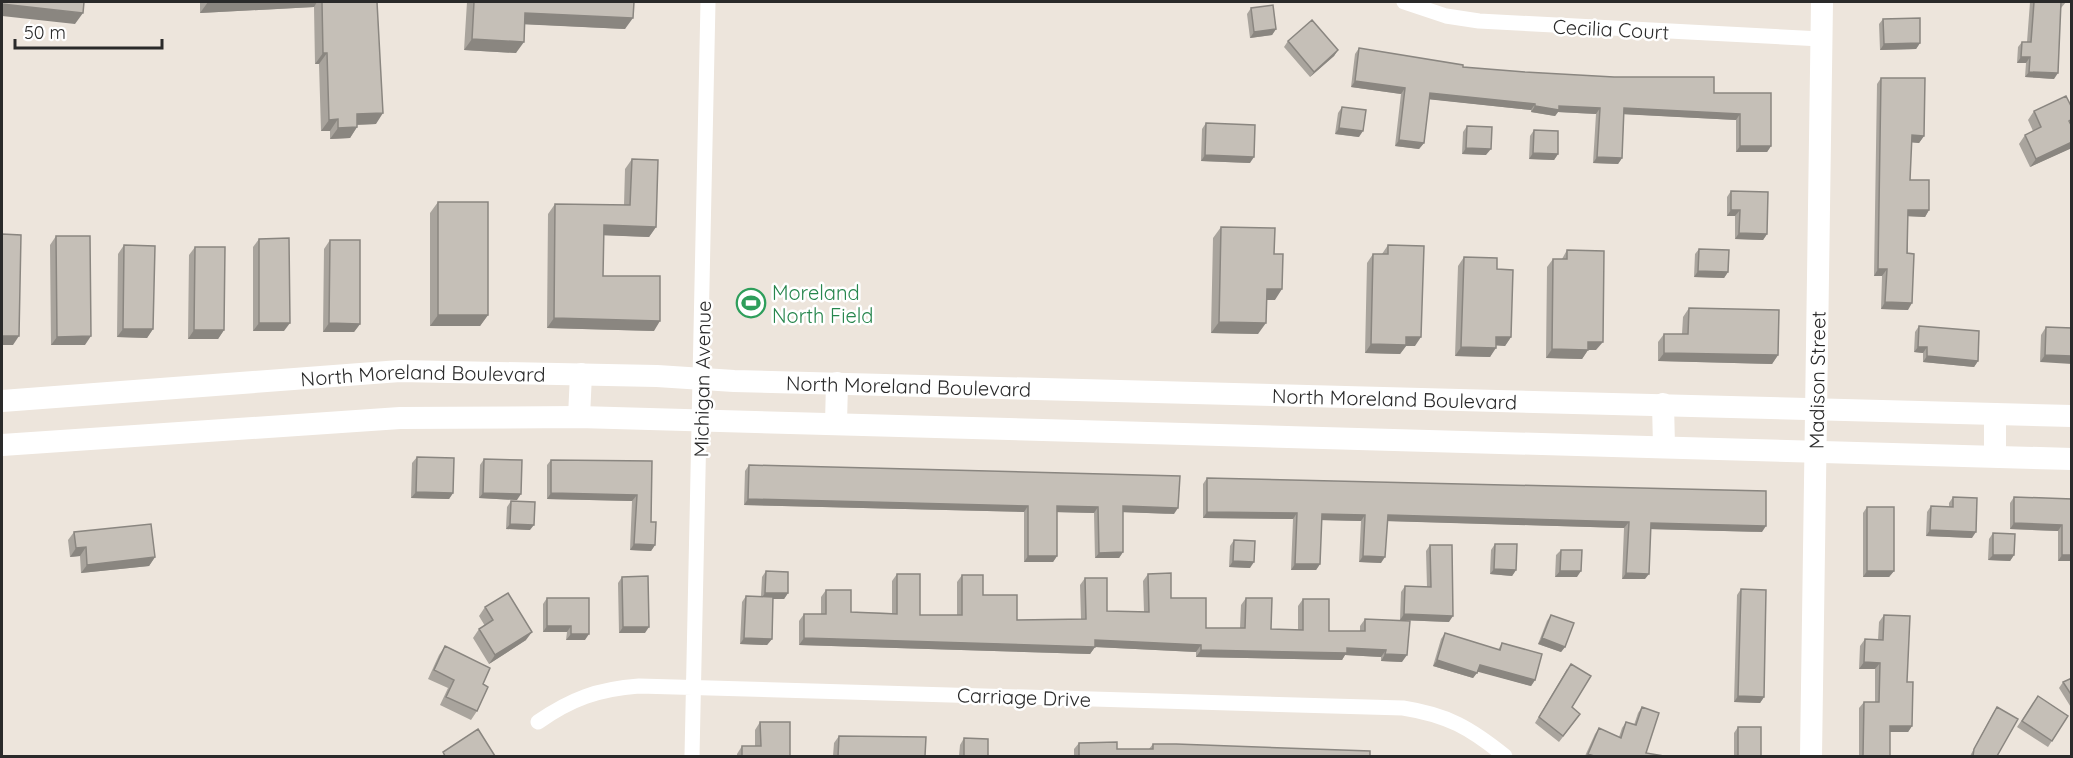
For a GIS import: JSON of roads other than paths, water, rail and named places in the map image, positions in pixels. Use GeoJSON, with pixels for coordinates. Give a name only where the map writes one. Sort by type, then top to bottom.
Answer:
{"type":"FeatureCollection","features":[{"type":"Feature","properties":{"kind":"street","name":"Michigan Avenue"},"geometry":{"type":"LineString","coordinates":[[692,756],[708,2]]}},
{"type":"Feature","properties":{"kind":"street","name":"Cecilia Court"},"geometry":{"type":"LineString","coordinates":[[1404,2],[1446,16],[1479,21],[1821,39]]}},
{"type":"Feature","properties":{"kind":"street","name":"Madison Street"},"geometry":{"type":"LineString","coordinates":[[1811,756],[1822,2]]}},
{"type":"Feature","properties":{"kind":"street","name":"North Moreland Boulevard"},"geometry":{"type":"LineString","coordinates":[[2,401],[400,371],[581,374],[2072,416]]}},
{"type":"Feature","properties":{"kind":"street"},"geometry":{"type":"LineString","coordinates":[[579,417],[581,374]]}},
{"type":"Feature","properties":{"kind":"street"},"geometry":{"type":"LineString","coordinates":[[836,423],[837,383]]}},
{"type":"Feature","properties":{"kind":"street"},"geometry":{"type":"LineString","coordinates":[[1663,404],[1664,446]]}},
{"type":"Feature","properties":{"kind":"street"},"geometry":{"type":"LineString","coordinates":[[1995,414],[1995,456]]}},
{"type":"Feature","properties":{"kind":"street","name":"North Moreland Boulevard"},"geometry":{"type":"LineString","coordinates":[[2,445],[400,418],[579,417],[1817,450],[2072,459]]}},
{"type":"Feature","properties":{"kind":"street","name":"Carriage Drive"},"geometry":{"type":"LineString","coordinates":[[538,722],[574,699],[615,687],[694,687],[1402,708],[1433,713],[1458,722],[1505,756]]}},
{"type":"Feature","properties":{"kind":"place","name":"Moreland North Field"},"geometry":{"type":"Point","coordinates":[751,303]}}]}
